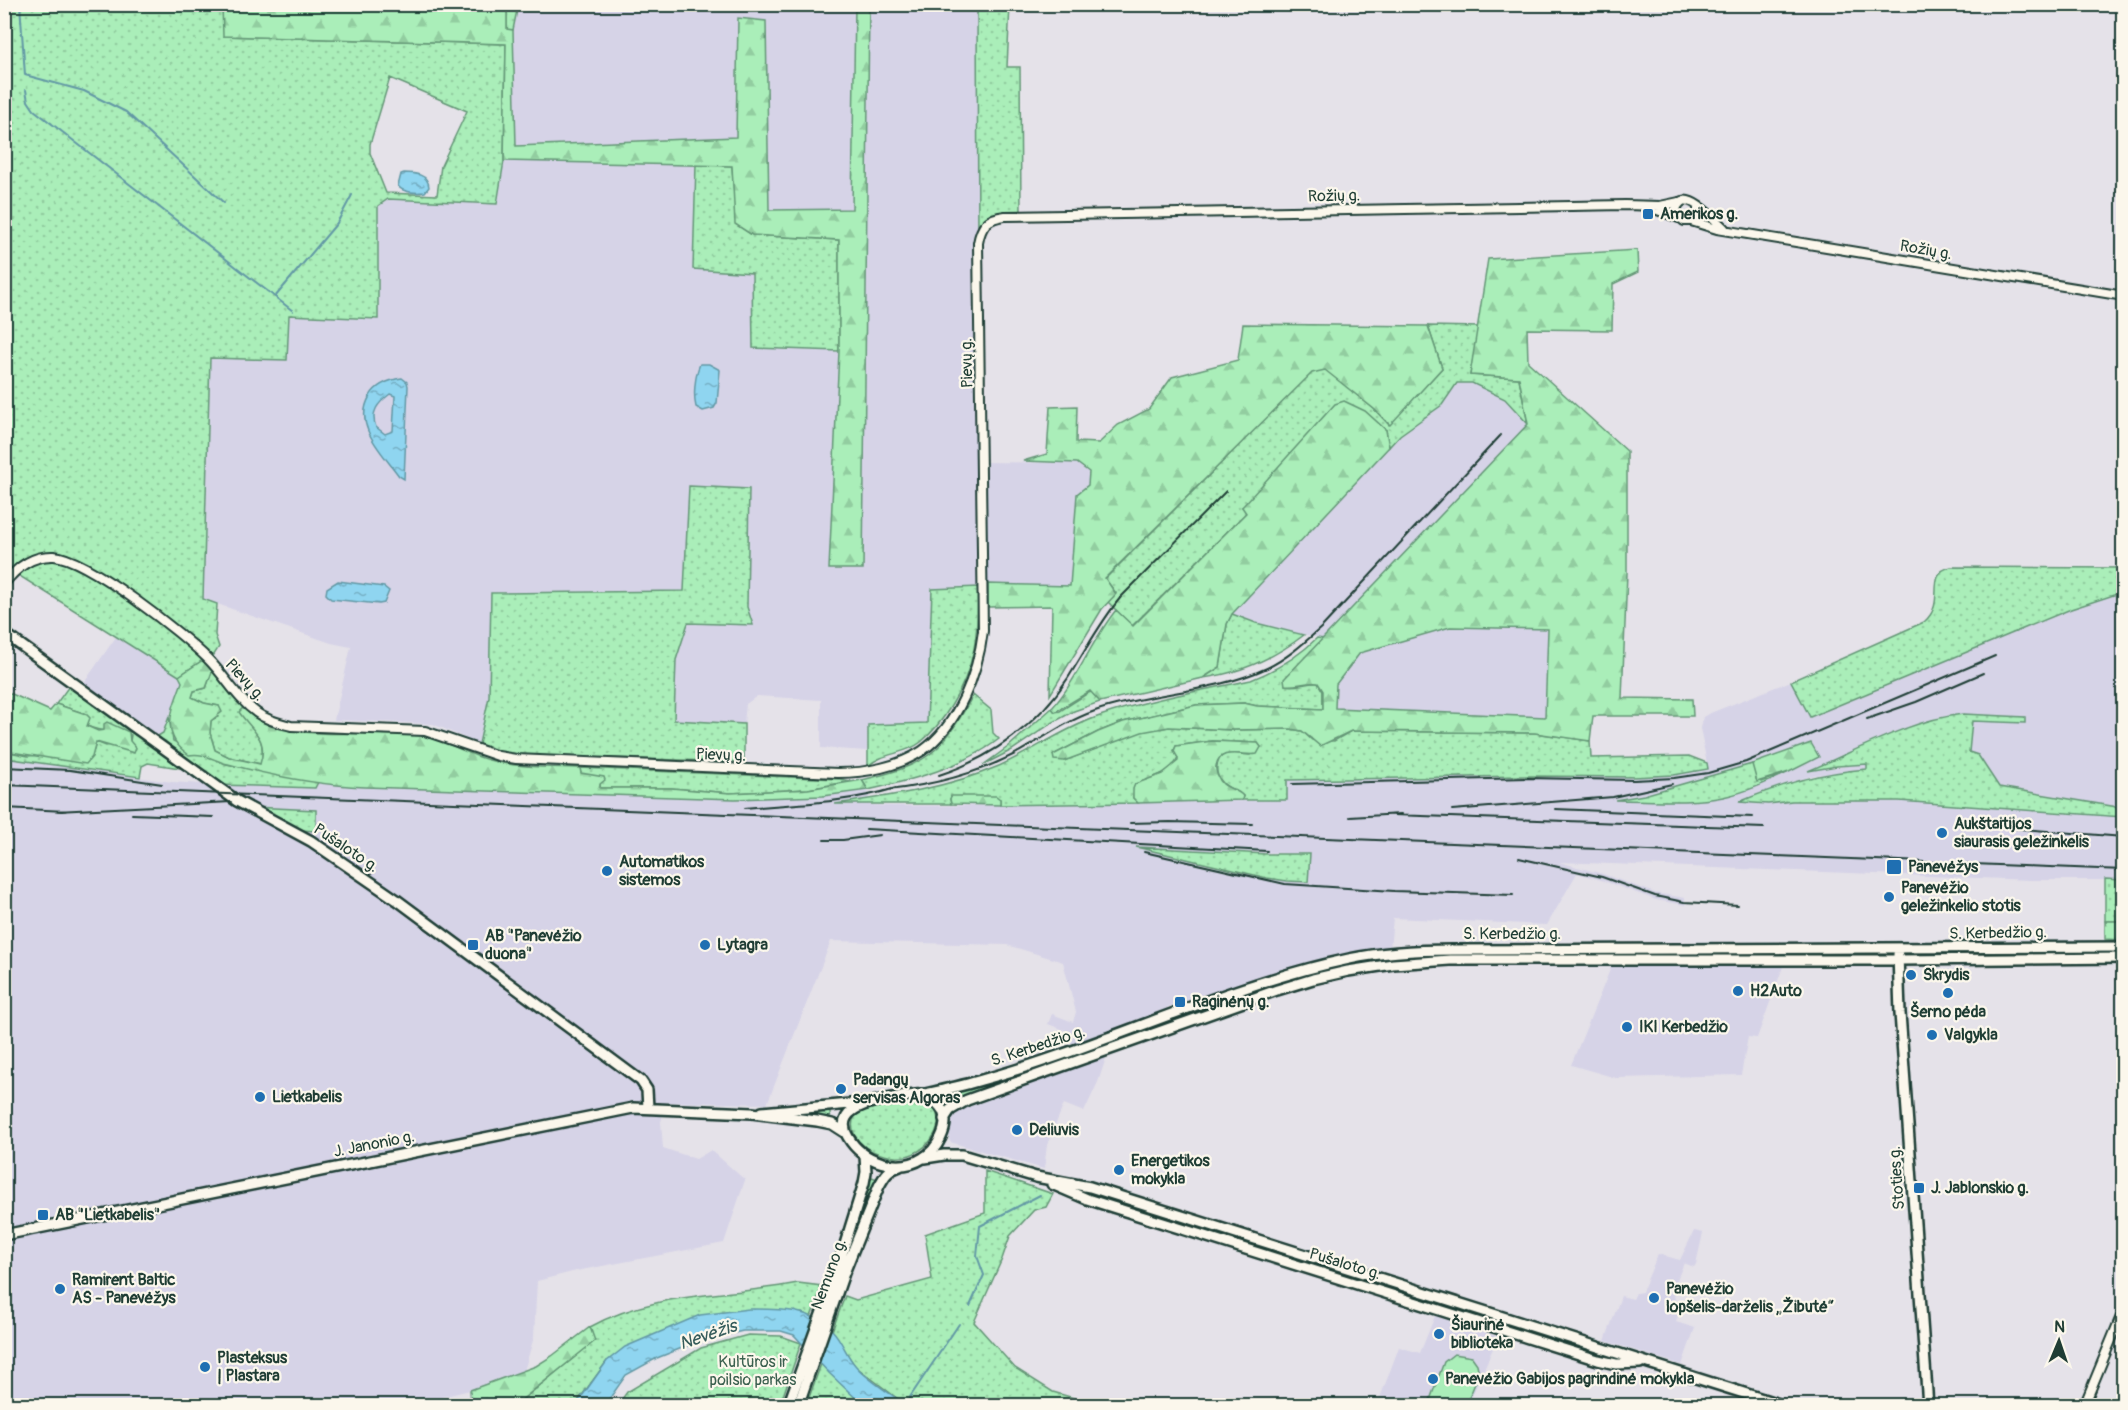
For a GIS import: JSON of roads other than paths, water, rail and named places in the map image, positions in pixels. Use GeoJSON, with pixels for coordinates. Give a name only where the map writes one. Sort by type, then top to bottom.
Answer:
{"type":"FeatureCollection","features":[{"type":"Feature","properties":{"kind":"main road","name":"Pušaloto g."},"geometry":{"type":"LineString","coordinates":[[4,633],[237,801],[311,841],[632,1074],[641,1081],[646,1090],[648,1108]]}},
{"type":"Feature","properties":{"kind":"main road","name":"S. Kerbedžio g."},"geometry":{"type":"LineString","coordinates":[[922,1094],[1009,1073],[1272,979],[1351,959],[1422,950],[2124,946]]}},
{"type":"Feature","properties":{"kind":"main road"},"geometry":{"type":"LineString","coordinates":[[1578,949],[1578,961]]}},
{"type":"Feature","properties":{"kind":"main road"},"geometry":{"type":"LineString","coordinates":[[1693,949],[1694,960]]}},
{"type":"Feature","properties":{"kind":"main road","name":"Stoties g."},"geometry":{"type":"LineString","coordinates":[[1898,949],[1928,1406]]}},
{"type":"Feature","properties":{"kind":"main road","name":"S. Kerbedžio g."},"geometry":{"type":"LineString","coordinates":[[944,1119],[950,1110],[967,1100],[1277,990],[1348,971],[1421,961],[2124,957]]}},
{"type":"Feature","properties":{"kind":"main road"},"geometry":{"type":"LineString","coordinates":[[1137,1027],[1141,1038]]}},
{"type":"Feature","properties":{"kind":"main road"},"geometry":{"type":"LineString","coordinates":[[922,1094],[938,1105],[944,1119],[942,1136],[923,1158],[904,1164],[882,1162],[865,1156],[846,1133],[846,1122],[849,1115],[867,1103],[922,1094]]}},
{"type":"Feature","properties":{"kind":"main road","name":"J. Janonio g."},"geometry":{"type":"LineString","coordinates":[[752,1113],[867,1103]]}},
{"type":"Feature","properties":{"kind":"main road","name":"J. Janonio g."},"geometry":{"type":"LineString","coordinates":[[4,1235],[633,1108],[752,1113],[832,1124],[846,1133]]}},
{"type":"Feature","properties":{"kind":"main road","name":"Pušaloto g."},"geometry":{"type":"LineString","coordinates":[[942,1136],[948,1147],[962,1155],[1036,1177],[1108,1206],[1593,1359],[1616,1364],[1648,1363],[1785,1406]]}},
{"type":"Feature","properties":{"kind":"main road","name":"Pušaloto g."},"geometry":{"type":"LineString","coordinates":[[923,1158],[962,1155]]}},
{"type":"Feature","properties":{"kind":"main road","name":"Nemuno g."},"geometry":{"type":"LineString","coordinates":[[798,1406],[841,1271],[864,1183],[865,1156]]}},
{"type":"Feature","properties":{"kind":"main road","name":"Nemuno g."},"geometry":{"type":"LineString","coordinates":[[788,1406],[841,1271],[886,1173],[904,1164]]}},
{"type":"Feature","properties":{"kind":"street"},"geometry":{"type":"LineString","coordinates":[[1692,200],[1698,207],[1697,217],[1691,221],[1678,218],[1676,208],[1679,202],[1692,200]]}},
{"type":"Feature","properties":{"kind":"street","name":"Rožių g."},"geometry":{"type":"LineString","coordinates":[[1021,215],[1648,206],[1679,202]]}},
{"type":"Feature","properties":{"kind":"street","name":"Rožių g."},"geometry":{"type":"LineString","coordinates":[[1648,206],[1678,218]]}},
{"type":"Feature","properties":{"kind":"street","name":"Rožių g."},"geometry":{"type":"LineString","coordinates":[[1698,207],[1724,228]]}},
{"type":"Feature","properties":{"kind":"street","name":"Pievų g."},"geometry":{"type":"LineString","coordinates":[[4,584],[19,568],[41,557],[64,558],[87,568],[197,649],[221,673],[240,698],[259,714],[274,722],[291,726],[425,731],[498,756],[516,759],[838,773],[859,773],[891,764],[920,752],[938,735],[958,709],[970,687],[978,664],[983,631],[978,243],[983,225],[990,220],[997,217],[1021,215]]}},
{"type":"Feature","properties":{"kind":"street","name":"Rožių g."},"geometry":{"type":"LineString","coordinates":[[1691,221],[1708,227],[2124,296]]}},
{"type":"Feature","properties":{"kind":"street"},"geometry":{"type":"LineString","coordinates":[[2084,1406],[2124,1309]]}},
{"type":"Feature","properties":{"kind":"water"},"geometry":{"type":"Polygon","coordinates":[[[401,174],[424,177],[429,187],[425,192],[403,190],[398,186],[401,174]]]}},
{"type":"Feature","properties":{"kind":"water"},"geometry":{"type":"Polygon","coordinates":[[[700,364],[709,364],[720,370],[717,403],[714,408],[703,411],[696,407],[695,397],[700,364]]]}},
{"type":"Feature","properties":{"kind":"water"},"geometry":{"type":"Polygon","coordinates":[[[402,378],[408,386],[404,479],[399,476],[372,439],[365,418],[365,407],[373,392],[383,384],[402,378]],[[390,394],[386,397],[375,412],[376,427],[385,434],[393,431],[395,396],[390,394]]]}},
{"type":"Feature","properties":{"kind":"water"},"geometry":{"type":"Polygon","coordinates":[[[338,581],[384,587],[389,591],[384,603],[379,604],[331,599],[326,594],[327,588],[338,581]]]}},
{"type":"Feature","properties":{"kind":"water","name":"Nevėžis"},"geometry":{"type":"Polygon","coordinates":[[[749,1309],[793,1311],[814,1317],[832,1330],[860,1371],[906,1405],[863,1405],[794,1335],[781,1331],[743,1331],[702,1340],[657,1358],[626,1375],[605,1405],[575,1406],[607,1361],[625,1347],[700,1315],[749,1309]]]}},
{"type":"Feature","properties":{"kind":"waterway"},"geometry":{"type":"LineString","coordinates":[[20,4],[25,75],[84,91],[126,112],[224,203]]}},
{"type":"Feature","properties":{"kind":"waterway"},"geometry":{"type":"LineString","coordinates":[[26,90],[28,101],[34,110],[293,311]]}},
{"type":"Feature","properties":{"kind":"waterway"},"geometry":{"type":"LineString","coordinates":[[275,297],[337,223],[352,195]]}},
{"type":"Feature","properties":{"kind":"waterway"},"geometry":{"type":"LineString","coordinates":[[970,1306],[984,1275],[977,1256],[980,1226],[1040,1195]]}},
{"type":"Feature","properties":{"kind":"waterway"},"geometry":{"type":"LineString","coordinates":[[904,1406],[959,1324]]}},
{"type":"Feature","properties":{"kind":"railway"},"geometry":{"type":"LineString","coordinates":[[888,790],[937,782],[984,768],[1095,711],[1225,683],[1275,664],[1322,627],[1501,435]]}},
{"type":"Feature","properties":{"kind":"railway"},"geometry":{"type":"LineString","coordinates":[[939,775],[959,768],[995,749],[1043,710],[1068,678],[1121,597],[1226,491]]}},
{"type":"Feature","properties":{"kind":"railway"},"geometry":{"type":"LineString","coordinates":[[1292,784],[1527,778],[1634,780],[1708,773],[1746,762],[1995,656]]}},
{"type":"Feature","properties":{"kind":"railway"},"geometry":{"type":"LineString","coordinates":[[1867,719],[1916,702],[1983,673]]}},
{"type":"Feature","properties":{"kind":"railway"},"geometry":{"type":"LineString","coordinates":[[4,767],[70,770],[162,784]]}},
{"type":"Feature","properties":{"kind":"railway"},"geometry":{"type":"LineString","coordinates":[[1452,810],[1613,797],[1672,784]]}},
{"type":"Feature","properties":{"kind":"railway"},"geometry":{"type":"LineString","coordinates":[[4,785],[2124,870]]}},
{"type":"Feature","properties":{"kind":"railway"},"geometry":{"type":"LineString","coordinates":[[745,808],[840,800],[896,788]]}},
{"type":"Feature","properties":{"kind":"railway"},"geometry":{"type":"LineString","coordinates":[[57,811],[231,802]]}},
{"type":"Feature","properties":{"kind":"railway"},"geometry":{"type":"LineString","coordinates":[[4,808],[66,811]]}},
{"type":"Feature","properties":{"kind":"railway"},"geometry":{"type":"LineString","coordinates":[[1555,809],[1753,817]]}},
{"type":"Feature","properties":{"kind":"railway"},"geometry":{"type":"LineString","coordinates":[[132,814],[213,817]]}},
{"type":"Feature","properties":{"kind":"railway"},"geometry":{"type":"LineString","coordinates":[[1350,817],[1401,814]]}},
{"type":"Feature","properties":{"kind":"railway"},"geometry":{"type":"LineString","coordinates":[[1394,815],[1764,828]]}},
{"type":"Feature","properties":{"kind":"railway"},"geometry":{"type":"LineString","coordinates":[[1130,823],[1252,824]]}},
{"type":"Feature","properties":{"kind":"railway"},"geometry":{"type":"LineString","coordinates":[[1982,826],[2124,837]]}},
{"type":"Feature","properties":{"kind":"railway"},"geometry":{"type":"LineString","coordinates":[[866,829],[1267,851]]}},
{"type":"Feature","properties":{"kind":"railway"},"geometry":{"type":"LineString","coordinates":[[824,840],[880,835]]}},
{"type":"Feature","properties":{"kind":"railway"},"geometry":{"type":"LineString","coordinates":[[1144,852],[1285,884],[1513,895]]}},
{"type":"Feature","properties":{"kind":"railway"},"geometry":{"type":"LineString","coordinates":[[1519,858],[1602,877],[1655,896],[1684,902],[1738,905]]}},
{"type":"Feature","properties":{"kind":"place","name":"Amerikos g."},"geometry":{"type":"Point","coordinates":[1648,214]}},
{"type":"Feature","properties":{"kind":"place","name":"Aukštaitijos siaurasis geležinkelis"},"geometry":{"type":"Point","coordinates":[1942,833]}},
{"type":"Feature","properties":{"kind":"place","name":"Panevėžys"},"geometry":{"type":"Point","coordinates":[1894,867]}},
{"type":"Feature","properties":{"kind":"place","name":"Automatikos sistemos"},"geometry":{"type":"Point","coordinates":[607,871]}},
{"type":"Feature","properties":{"kind":"place","name":"Panevėžio geležinkelio stotis"},"geometry":{"type":"Point","coordinates":[1889,897]}},
{"type":"Feature","properties":{"kind":"place","name":"AB \"Panevėžio duona\""},"geometry":{"type":"Point","coordinates":[473,945]}},
{"type":"Feature","properties":{"kind":"place","name":"Lytagra"},"geometry":{"type":"Point","coordinates":[705,945]}},
{"type":"Feature","properties":{"kind":"place","name":"Skrydis"},"geometry":{"type":"Point","coordinates":[1911,975]}},
{"type":"Feature","properties":{"kind":"place","name":"H2Auto"},"geometry":{"type":"Point","coordinates":[1738,991]}},
{"type":"Feature","properties":{"kind":"place","name":"Šerno pėda"},"geometry":{"type":"Point","coordinates":[1948,993]}},
{"type":"Feature","properties":{"kind":"place","name":"Raginėnų g."},"geometry":{"type":"Point","coordinates":[1180,1002]}},
{"type":"Feature","properties":{"kind":"place","name":"IKI Kerbedžio"},"geometry":{"type":"Point","coordinates":[1627,1027]}},
{"type":"Feature","properties":{"kind":"place","name":"Valgykla"},"geometry":{"type":"Point","coordinates":[1932,1035]}},
{"type":"Feature","properties":{"kind":"place","name":"Padangų servisas Algoras"},"geometry":{"type":"Point","coordinates":[841,1089]}},
{"type":"Feature","properties":{"kind":"place","name":"Lietkabelis"},"geometry":{"type":"Point","coordinates":[260,1097]}},
{"type":"Feature","properties":{"kind":"place","name":"Deliuvis"},"geometry":{"type":"Point","coordinates":[1017,1130]}},
{"type":"Feature","properties":{"kind":"place","name":"Energetikos mokykla"},"geometry":{"type":"Point","coordinates":[1119,1170]}},
{"type":"Feature","properties":{"kind":"place","name":"J. Jablonskio g."},"geometry":{"type":"Point","coordinates":[1919,1188]}},
{"type":"Feature","properties":{"kind":"place","name":"AB \"Lietkabelis\""},"geometry":{"type":"Point","coordinates":[43,1215]}},
{"type":"Feature","properties":{"kind":"place","name":"Ramirent Baltic AS - Panevėžys"},"geometry":{"type":"Point","coordinates":[60,1289]}},
{"type":"Feature","properties":{"kind":"place","name":"Panevėžio lopšelis-darželis „Žibutė“"},"geometry":{"type":"Point","coordinates":[1654,1298]}},
{"type":"Feature","properties":{"kind":"place","name":"Šiaurinė biblioteka"},"geometry":{"type":"Point","coordinates":[1439,1334]}},
{"type":"Feature","properties":{"kind":"place","name":"Plasteksus | Plastara"},"geometry":{"type":"Point","coordinates":[205,1367]}},
{"type":"Feature","properties":{"kind":"place","name":"Panevėžio Gabijos pagrindinė mokykla"},"geometry":{"type":"Point","coordinates":[1433,1379]}},
{"type":"Feature","properties":{"kind":"park label","name":"Kultūros ir poilsio parkas"},"geometry":{"type":"Point","coordinates":[753,1371]}}]}
